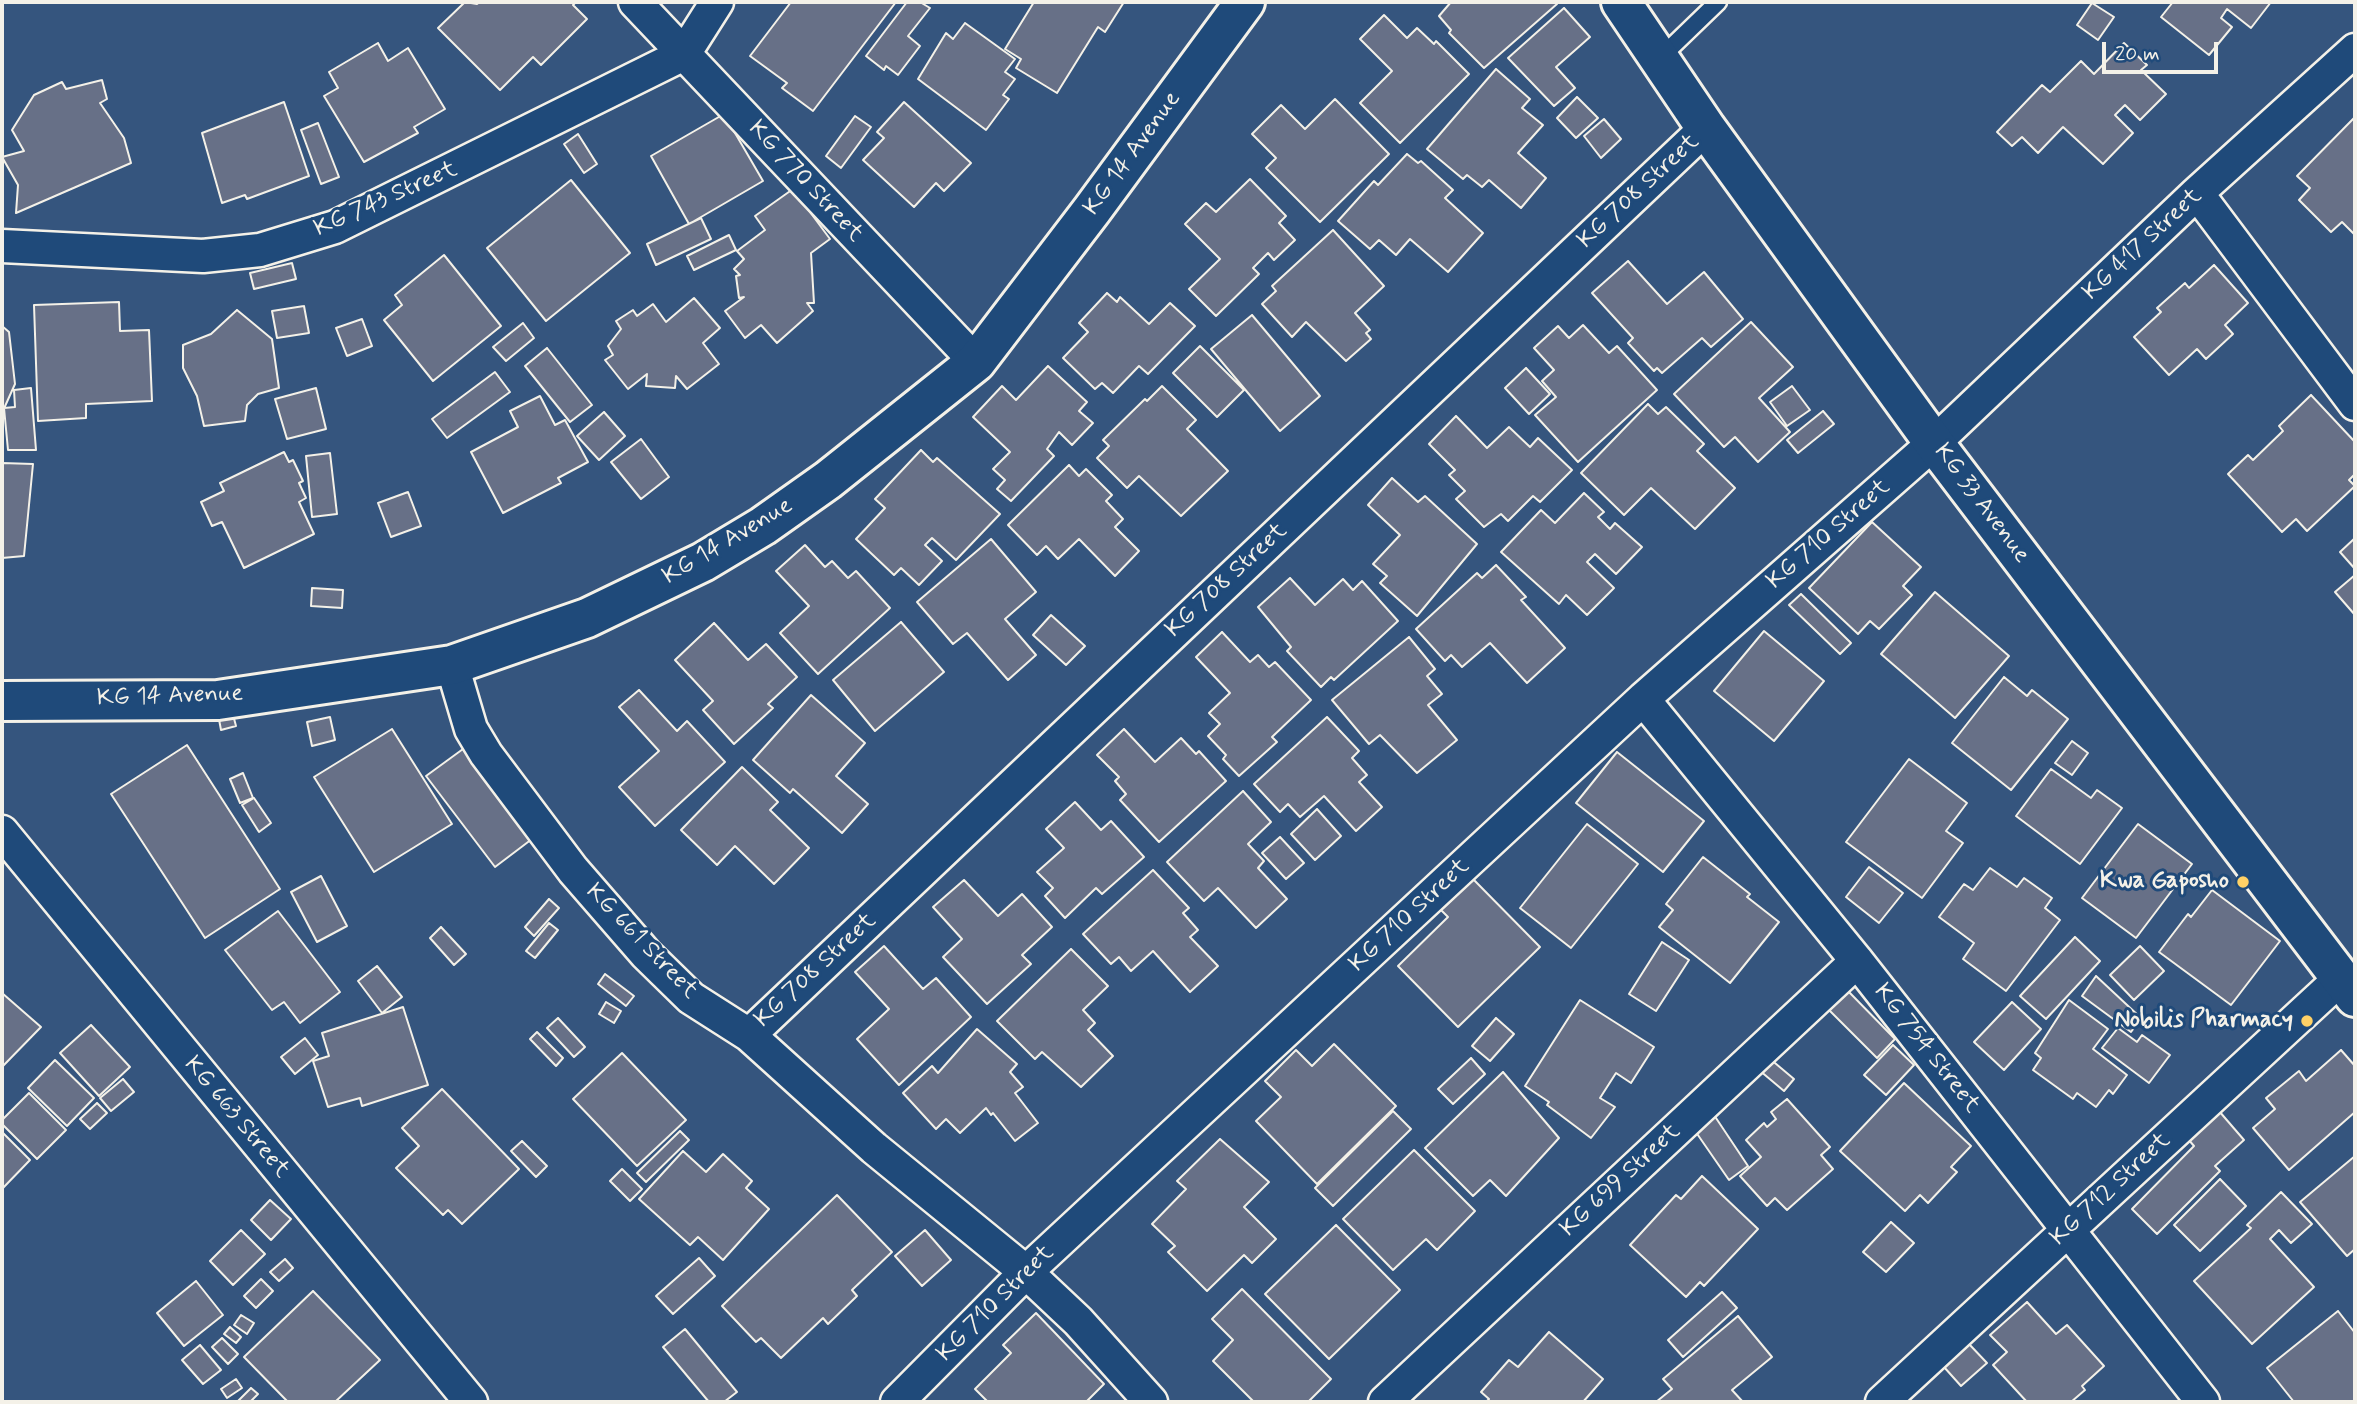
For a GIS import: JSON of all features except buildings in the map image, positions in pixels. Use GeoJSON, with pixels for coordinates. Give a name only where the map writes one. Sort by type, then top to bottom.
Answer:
{"type":"FeatureCollection","features":[{"type":"Feature","properties":{"kind":"main road","name":"KG 14 Avenue"},"geometry":{"type":"LineString","coordinates":[[2,701],[218,700],[452,665],[587,618],[703,562],[763,526],[828,480],[976,362],[1245,2]]}},
{"type":"Feature","properties":{"kind":"main road","name":"KG 33 Avenue"},"geometry":{"type":"LineString","coordinates":[[1620,2],[1706,128],[1934,443],[2348,988]]}},
{"type":"Feature","properties":{"kind":"street","name":"KG 770 Street"},"geometry":{"type":"LineString","coordinates":[[635,2],[976,362]]}},
{"type":"Feature","properties":{"kind":"street"},"geometry":{"type":"LineString","coordinates":[[684,54],[717,2]]}},
{"type":"Feature","properties":{"kind":"street","name":"KG 417 Street"},"geometry":{"type":"LineString","coordinates":[[1934,443],[2197,193],[2355,50]]}},
{"type":"Feature","properties":{"kind":"street","name":"KG 743 Street"},"geometry":{"type":"LineString","coordinates":[[2,246],[203,256],[260,250],[335,227],[684,54]]}},
{"type":"Feature","properties":{"kind":"street","name":"KG 708 Street"},"geometry":{"type":"LineString","coordinates":[[749,1035],[1706,128]]}},
{"type":"Feature","properties":{"kind":"street"},"geometry":{"type":"LineString","coordinates":[[2197,193],[2355,404]]}},
{"type":"Feature","properties":{"kind":"street","name":"KG 710 Street"},"geometry":{"type":"LineString","coordinates":[[897,1402],[1026,1272],[1643,699],[1934,443]]}},
{"type":"Feature","properties":{"kind":"street","name":"KG 661 Street"},"geometry":{"type":"LineString","coordinates":[[452,665],[471,729],[485,754],[573,870],[646,954],[691,998],[749,1035],[874,1147],[1026,1272],[1079,1321],[1151,1402]]}},
{"type":"Feature","properties":{"kind":"street","name":"KG 754 Street"},"geometry":{"type":"LineString","coordinates":[[1643,699],[1857,961],[2203,1402]]}},
{"type":"Feature","properties":{"kind":"street","name":"KG 663 Street"},"geometry":{"type":"LineString","coordinates":[[2,832],[471,1402]]}},
{"type":"Feature","properties":{"kind":"street","name":"KG 699 Street"},"geometry":{"type":"LineString","coordinates":[[1385,1402],[1857,961]]}},
{"type":"Feature","properties":{"kind":"street","name":"KG 712 Street"},"geometry":{"type":"LineString","coordinates":[[1882,1402],[2068,1230],[2348,988]]}},
{"type":"Feature","properties":{"kind":"lane"},"geometry":{"type":"LineString","coordinates":[[1660,58],[1718,2]]}},
{"type":"Feature","properties":{"kind":"place","name":"Kwa Gaposho"},"geometry":{"type":"Point","coordinates":[2243,882]}},
{"type":"Feature","properties":{"kind":"place","name":"Nobilis Pharmacy"},"geometry":{"type":"Point","coordinates":[2307,1021]}}]}
